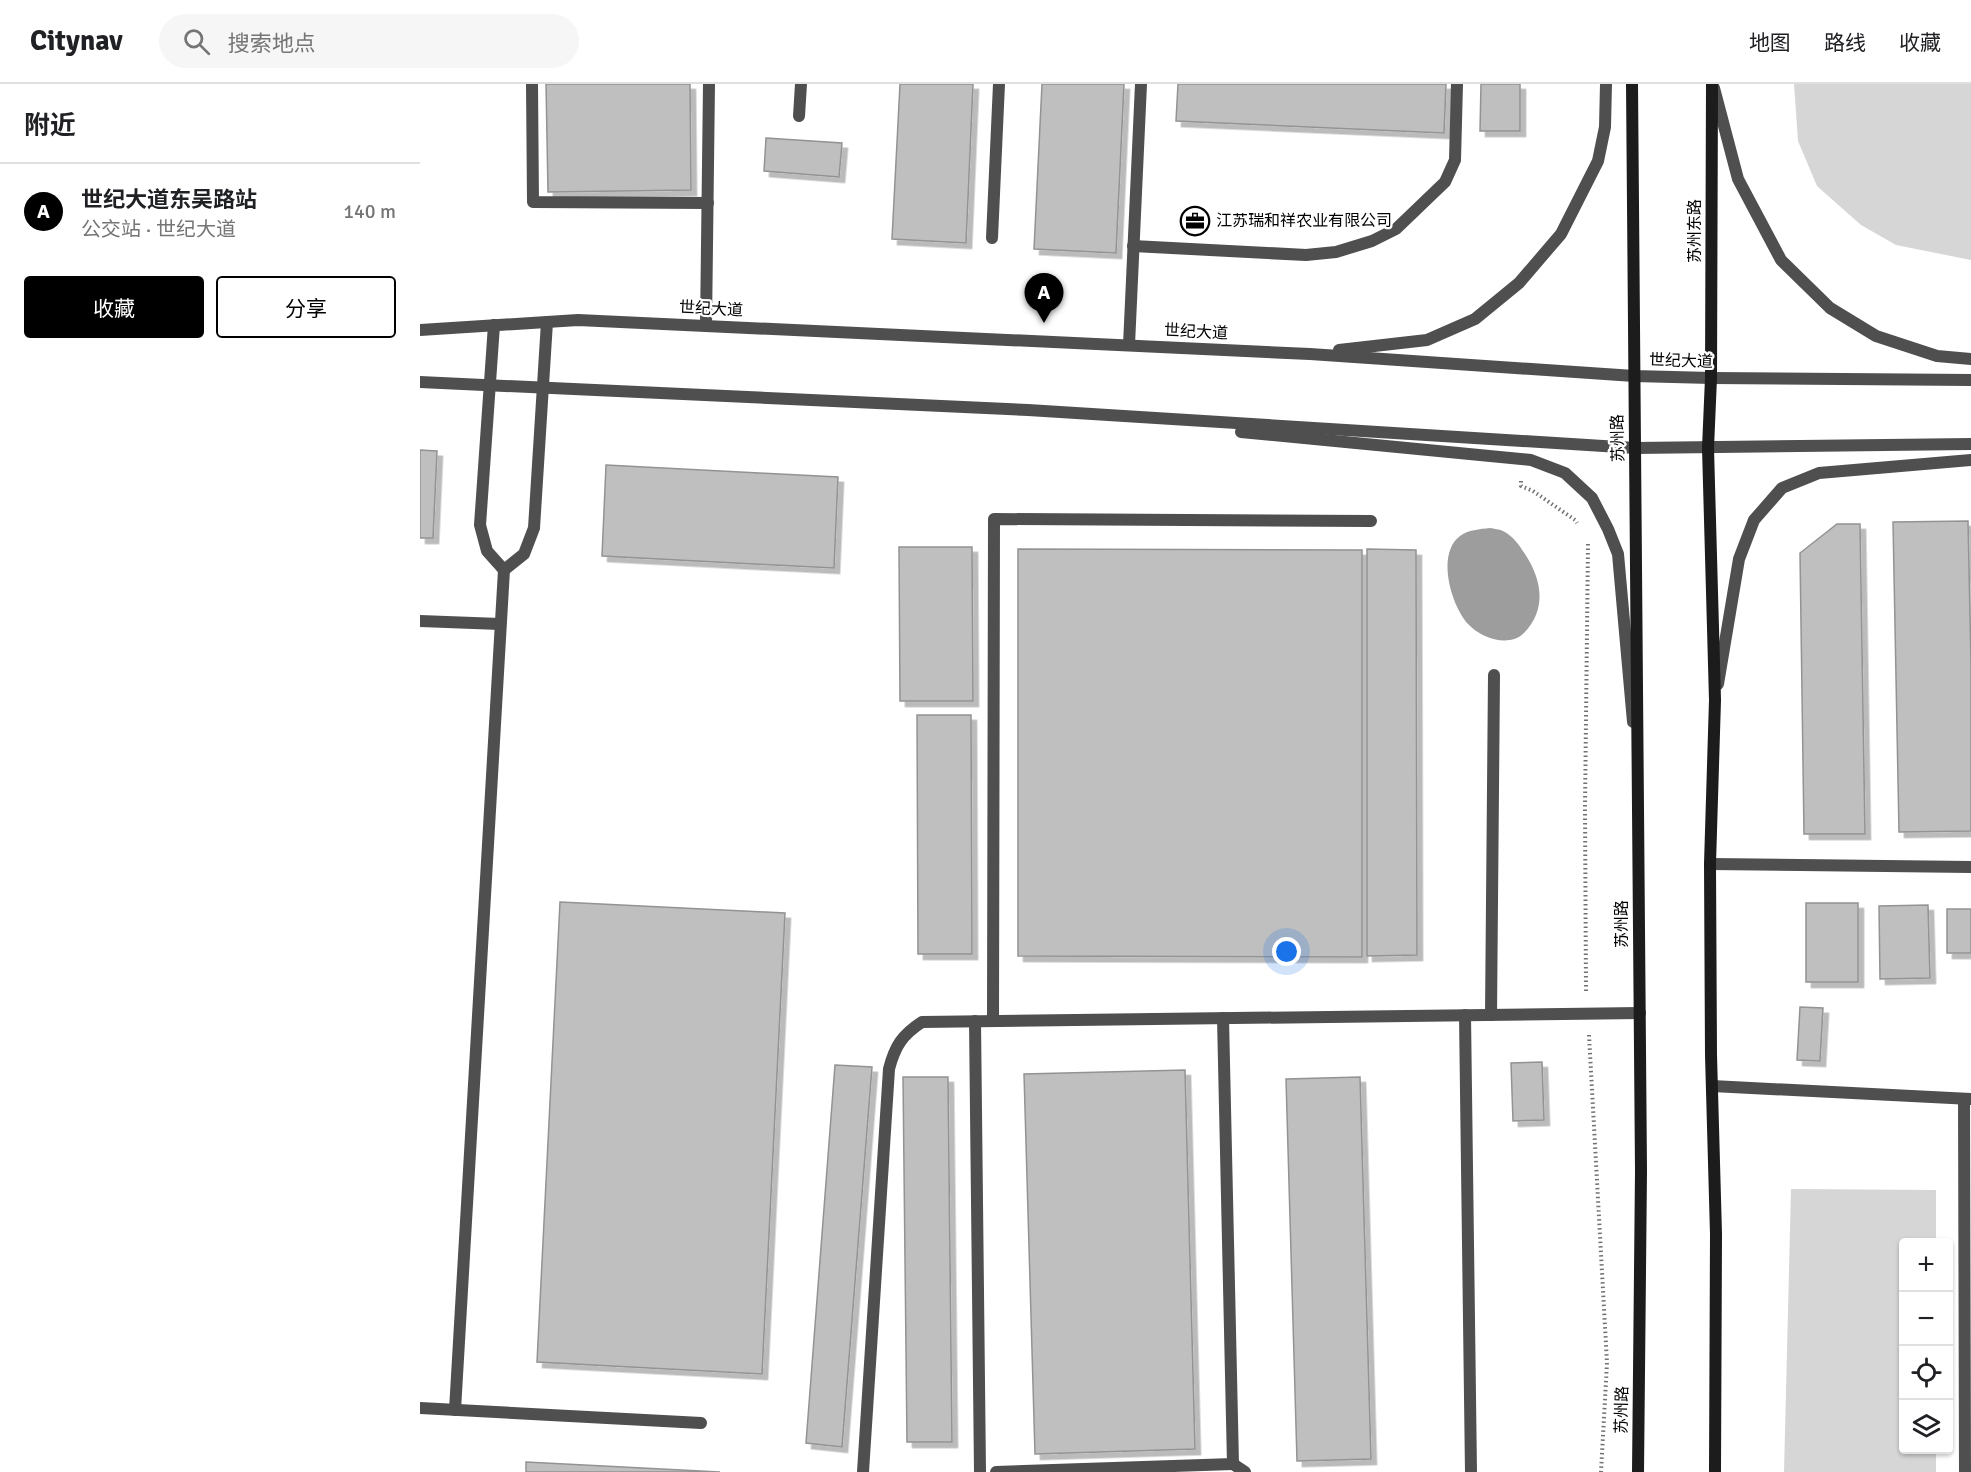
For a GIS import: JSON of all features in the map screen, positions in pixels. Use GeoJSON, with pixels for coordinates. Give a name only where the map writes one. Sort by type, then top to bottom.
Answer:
{"type":"FeatureCollection","features":[{"type":"Feature","properties":{"kind":"main road"},"geometry":{"type":"LineString","coordinates":[[1632,84],[1634,376]]}},
{"type":"Feature","properties":{"kind":"main road","name":"苏州东路"},"geometry":{"type":"LineString","coordinates":[[1710,378],[1712,84]]}},
{"type":"Feature","properties":{"kind":"main road","name":"苏州路"},"geometry":{"type":"LineString","coordinates":[[1634,376],[1641,1171],[1638,1472]]}},
{"type":"Feature","properties":{"kind":"main road"},"geometry":{"type":"LineString","coordinates":[[1710,378],[1708,448],[1715,700],[1710,864],[1716,1234],[1715,1472]]}},
{"type":"Feature","properties":{"kind":"street"},"geometry":{"type":"LineString","coordinates":[[532,84],[533,202],[708,203]]}},
{"type":"Feature","properties":{"kind":"street"},"geometry":{"type":"LineString","coordinates":[[705,326],[709,84]]}},
{"type":"Feature","properties":{"kind":"street"},"geometry":{"type":"LineString","coordinates":[[799,116],[801,84]]}},
{"type":"Feature","properties":{"kind":"street"},"geometry":{"type":"LineString","coordinates":[[992,238],[999,84]]}},
{"type":"Feature","properties":{"kind":"street"},"geometry":{"type":"LineString","coordinates":[[1129,345],[1141,84]]}},
{"type":"Feature","properties":{"kind":"street"},"geometry":{"type":"LineString","coordinates":[[1133,246],[1306,255],[1336,252],[1372,241],[1396,229],[1445,182],[1455,160],[1457,84]]}},
{"type":"Feature","properties":{"kind":"street"},"geometry":{"type":"LineString","coordinates":[[1310,354],[1427,340],[1475,320],[1519,283],[1561,234],[1599,161],[1605,127],[1606,84]]}},
{"type":"Feature","properties":{"kind":"street"},"geometry":{"type":"LineString","coordinates":[[1712,84],[1738,179],[1781,260],[1830,308],[1876,336],[1937,356],[1971,359]]}},
{"type":"Feature","properties":{"kind":"street","name":"世纪大道"},"geometry":{"type":"LineString","coordinates":[[420,330],[578,320],[1310,354],[1634,376],[1971,380]]}},
{"type":"Feature","properties":{"kind":"street"},"geometry":{"type":"LineString","coordinates":[[504,570],[524,554],[534,528],[547,321]]}},
{"type":"Feature","properties":{"kind":"street"},"geometry":{"type":"LineString","coordinates":[[455,1410],[504,570],[487,551],[480,525],[494,325]]}},
{"type":"Feature","properties":{"kind":"street"},"geometry":{"type":"LineString","coordinates":[[420,382],[1028,410],[1635,448],[1971,444]]}},
{"type":"Feature","properties":{"kind":"street"},"geometry":{"type":"LineString","coordinates":[[1028,410],[1532,460],[1565,473],[1592,498],[1618,555],[1638,781]]}},
{"type":"Feature","properties":{"kind":"street"},"geometry":{"type":"LineString","coordinates":[[1715,700],[1739,559],[1754,520],[1782,488],[1819,473],[1971,460]]}},
{"type":"Feature","properties":{"kind":"street"},"geometry":{"type":"LineString","coordinates":[[993,1021],[994,519],[1371,521]]}},
{"type":"Feature","properties":{"kind":"street"},"geometry":{"type":"LineString","coordinates":[[420,621],[500,624]]}},
{"type":"Feature","properties":{"kind":"street"},"geometry":{"type":"LineString","coordinates":[[1491,1015],[1494,675]]}},
{"type":"Feature","properties":{"kind":"street"},"geometry":{"type":"LineString","coordinates":[[1710,864],[1971,867]]}},
{"type":"Feature","properties":{"kind":"street"},"geometry":{"type":"LineString","coordinates":[[863,1472],[889,1069],[894,1050],[907,1032],[922,1022],[1640,1013]]}},
{"type":"Feature","properties":{"kind":"street"},"geometry":{"type":"LineString","coordinates":[[1465,1015],[1471,1472]]}},
{"type":"Feature","properties":{"kind":"street"},"geometry":{"type":"LineString","coordinates":[[1223,1018],[1233,1464]]}},
{"type":"Feature","properties":{"kind":"street"},"geometry":{"type":"LineString","coordinates":[[975,1021],[980,1472]]}},
{"type":"Feature","properties":{"kind":"street"},"geometry":{"type":"LineString","coordinates":[[1712,1086],[1967,1099],[1965,1472]]}},
{"type":"Feature","properties":{"kind":"street"},"geometry":{"type":"LineString","coordinates":[[420,1408],[701,1423]]}},
{"type":"Feature","properties":{"kind":"street"},"geometry":{"type":"LineString","coordinates":[[996,1472],[1233,1464],[1245,1472]]}},
{"type":"Feature","properties":{"kind":"path"},"geometry":{"type":"LineString","coordinates":[[1519,459],[1521,486],[1533,491],[1575,520],[1580,528]]}},
{"type":"Feature","properties":{"kind":"path"},"geometry":{"type":"LineString","coordinates":[[1584,536],[1588,544],[1585,968],[1607,1363],[1601,1472]]}},
{"type":"Feature","properties":{"kind":"shaded area"},"geometry":{"type":"Polygon","coordinates":[[[1794,84],[1971,84],[1971,260],[1896,245],[1861,225],[1817,186],[1798,141],[1794,84]]]}},
{"type":"Feature","properties":{"kind":"shaded area"},"geometry":{"type":"Polygon","coordinates":[[[1490,528],[1503,531],[1516,541],[1531,564],[1540,594],[1536,614],[1531,624],[1524,633],[1511,640],[1487,637],[1468,624],[1456,605],[1449,580],[1449,555],[1453,544],[1467,532],[1490,528]]]}},
{"type":"Feature","properties":{"kind":"shaded area"},"geometry":{"type":"Polygon","coordinates":[[[1791,1189],[1936,1190],[1936,1238],[1899,1238],[1899,1454],[1936,1454],[1936,1472],[1784,1472],[1791,1189]]]}},
{"type":"Feature","properties":{"kind":"building"},"geometry":{"type":"Polygon","coordinates":[[[546,84],[690,84],[691,190],[548,192],[546,84]]]}},
{"type":"Feature","properties":{"kind":"building"},"geometry":{"type":"Polygon","coordinates":[[[900,84],[973,84],[966,243],[892,239],[900,84]]]}},
{"type":"Feature","properties":{"kind":"building"},"geometry":{"type":"Polygon","coordinates":[[[1042,84],[1124,84],[1116,253],[1034,249],[1042,84]]]}},
{"type":"Feature","properties":{"kind":"building"},"geometry":{"type":"Polygon","coordinates":[[[1178,84],[1446,84],[1444,133],[1176,121],[1178,84]]]}},
{"type":"Feature","properties":{"kind":"building"},"geometry":{"type":"Polygon","coordinates":[[[1481,84],[1520,84],[1520,131],[1480,131],[1481,84]]]}},
{"type":"Feature","properties":{"kind":"building"},"geometry":{"type":"Polygon","coordinates":[[[766,138],[842,143],[839,177],[764,171],[766,138]]]}},
{"type":"Feature","properties":{"kind":"building"},"geometry":{"type":"Polygon","coordinates":[[[420,450],[437,451],[433,538],[420,538],[420,450]]]}},
{"type":"Feature","properties":{"kind":"building"},"geometry":{"type":"Polygon","coordinates":[[[606,465],[838,477],[834,568],[602,556],[606,465]]]}},
{"type":"Feature","properties":{"kind":"building"},"geometry":{"type":"Polygon","coordinates":[[[1968,521],[1971,831],[1899,832],[1893,522],[1968,521]]]}},
{"type":"Feature","properties":{"kind":"building"},"geometry":{"type":"Polygon","coordinates":[[[1837,524],[1860,524],[1865,834],[1804,834],[1800,553],[1837,524]]]}},
{"type":"Feature","properties":{"kind":"building"},"geometry":{"type":"Polygon","coordinates":[[[899,547],[972,547],[973,701],[900,701],[899,547]]]}},
{"type":"Feature","properties":{"kind":"building"},"geometry":{"type":"Polygon","coordinates":[[[1018,549],[1362,550],[1362,957],[1018,956],[1018,549]]]}},
{"type":"Feature","properties":{"kind":"building"},"geometry":{"type":"Polygon","coordinates":[[[1367,549],[1416,550],[1417,955],[1367,956],[1367,549]]]}},
{"type":"Feature","properties":{"kind":"building"},"geometry":{"type":"Polygon","coordinates":[[[917,715],[971,715],[972,954],[918,954],[917,715]]]}},
{"type":"Feature","properties":{"kind":"building"},"geometry":{"type":"Polygon","coordinates":[[[560,902],[785,913],[762,1374],[537,1362],[560,902]]]}},
{"type":"Feature","properties":{"kind":"building"},"geometry":{"type":"Polygon","coordinates":[[[1806,903],[1858,903],[1858,982],[1806,982],[1806,903]]]}},
{"type":"Feature","properties":{"kind":"building"},"geometry":{"type":"Polygon","coordinates":[[[1928,905],[1930,978],[1880,979],[1879,906],[1928,905]]]}},
{"type":"Feature","properties":{"kind":"building"},"geometry":{"type":"Polygon","coordinates":[[[1947,909],[1971,909],[1971,953],[1947,953],[1947,909]]]}},
{"type":"Feature","properties":{"kind":"building"},"geometry":{"type":"Polygon","coordinates":[[[1800,1007],[1823,1008],[1820,1061],[1797,1060],[1800,1007]]]}},
{"type":"Feature","properties":{"kind":"building"},"geometry":{"type":"Polygon","coordinates":[[[1542,1062],[1544,1120],[1513,1121],[1511,1063],[1542,1062]]]}},
{"type":"Feature","properties":{"kind":"building"},"geometry":{"type":"Polygon","coordinates":[[[835,1065],[872,1067],[842,1447],[806,1443],[835,1065]]]}},
{"type":"Feature","properties":{"kind":"building"},"geometry":{"type":"Polygon","coordinates":[[[1185,1070],[1195,1449],[1035,1454],[1024,1074],[1185,1070]]]}},
{"type":"Feature","properties":{"kind":"building"},"geometry":{"type":"Polygon","coordinates":[[[903,1077],[948,1077],[952,1442],[907,1442],[903,1077]]]}},
{"type":"Feature","properties":{"kind":"building"},"geometry":{"type":"Polygon","coordinates":[[[1360,1077],[1371,1459],[1297,1461],[1286,1079],[1360,1077]]]}},
{"type":"Feature","properties":{"kind":"building"},"geometry":{"type":"Polygon","coordinates":[[[526,1462],[720,1472],[526,1472],[526,1462]]]}},
{"type":"Feature","properties":{"kind":"place","name":"江苏瑞和祥农业有限公司"},"geometry":{"type":"Point","coordinates":[1195,221]}},
{"type":"Feature","properties":{"kind":"place","name":"世纪大道东吴路站"},"geometry":{"type":"Point","coordinates":[1044,323]}}]}
